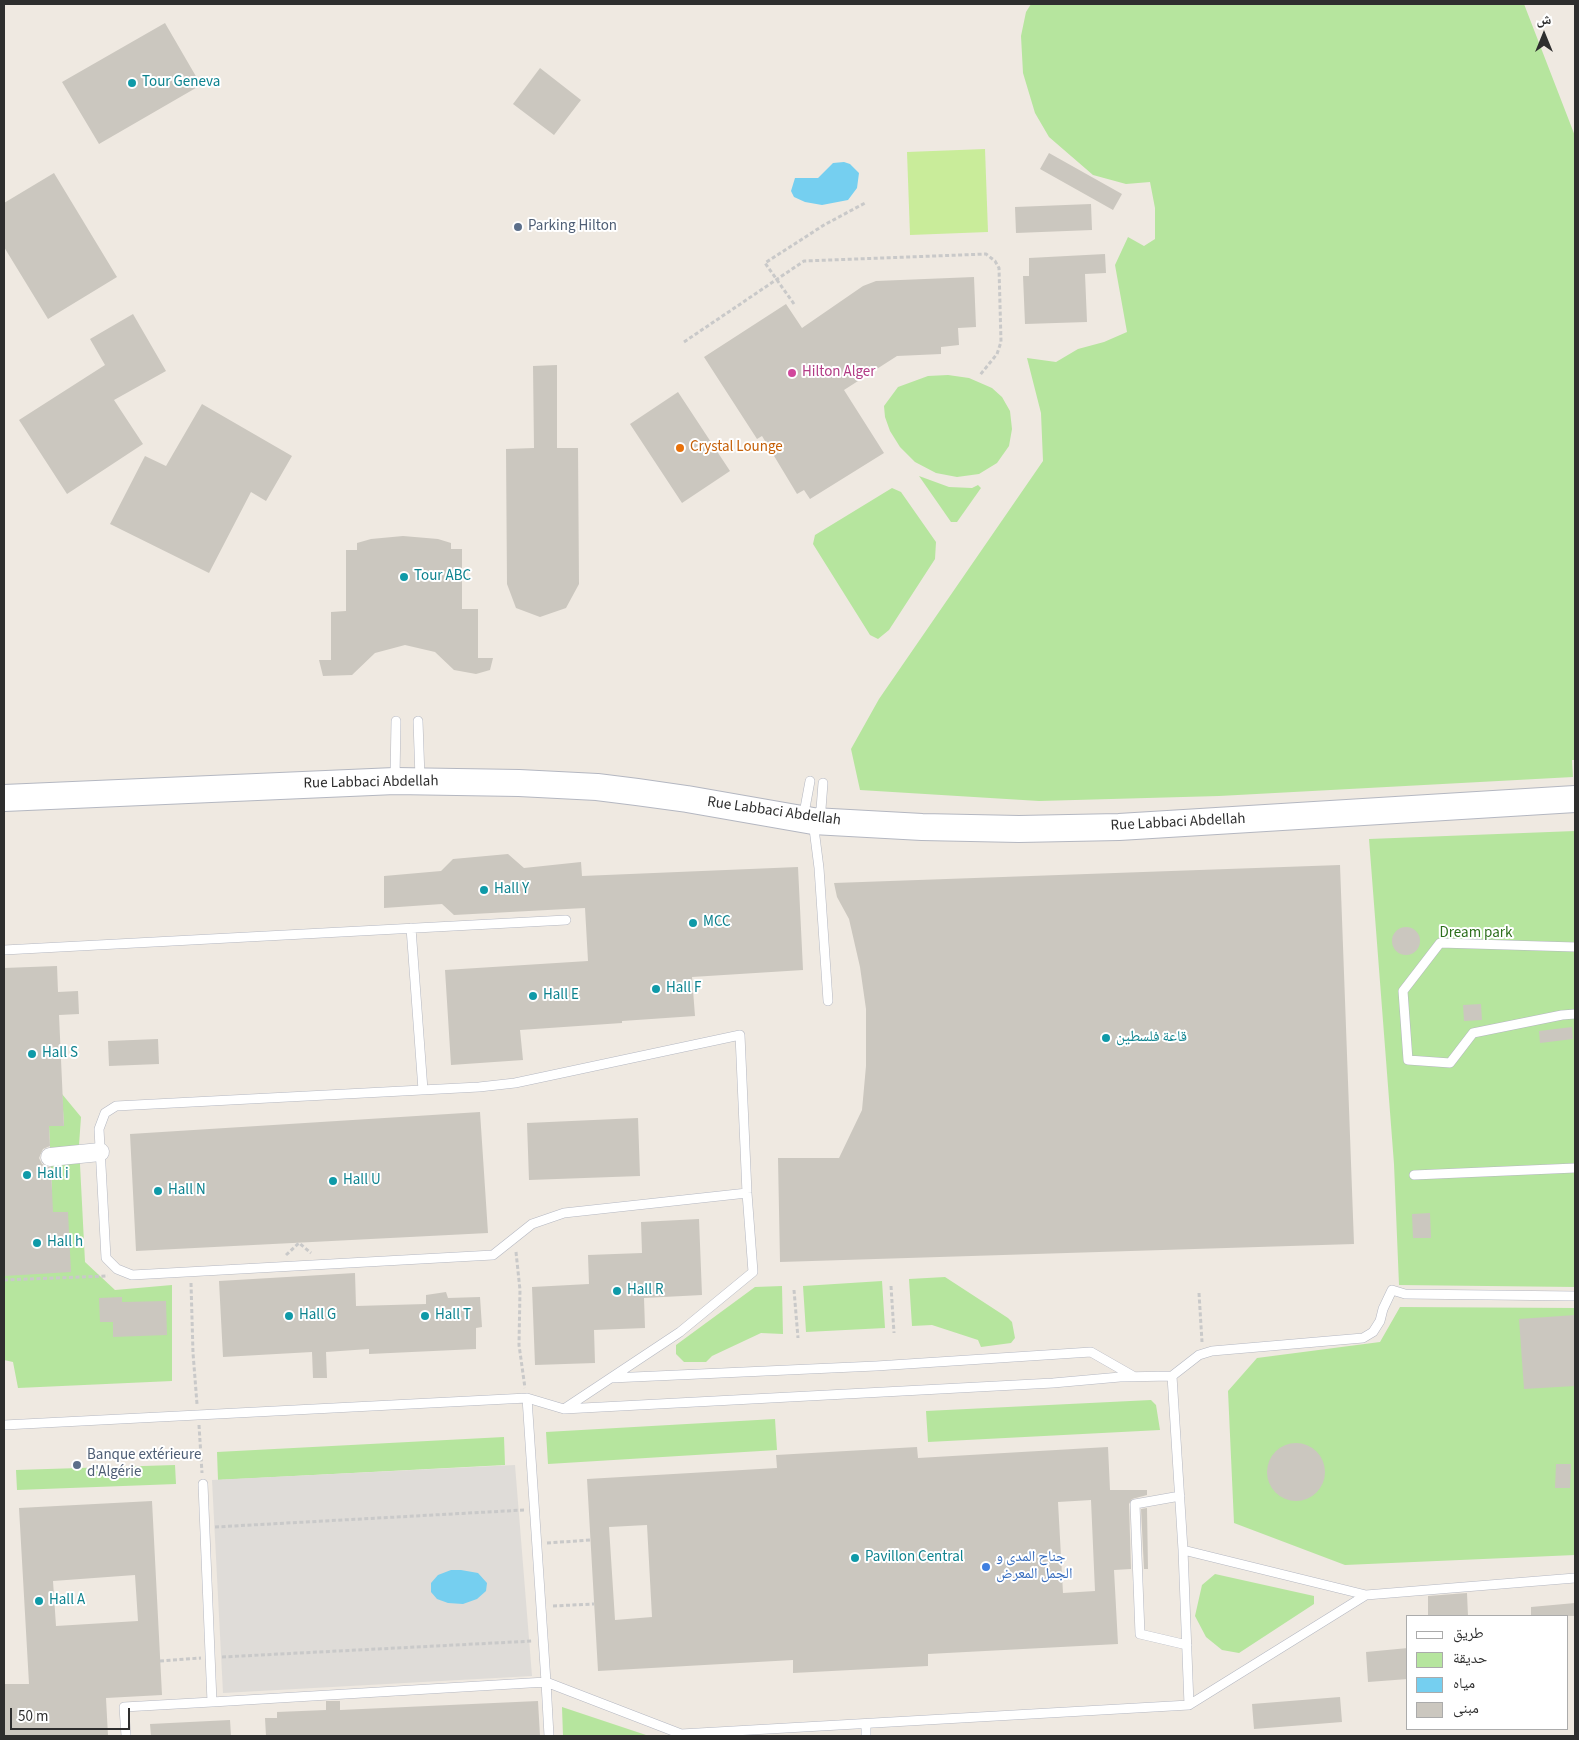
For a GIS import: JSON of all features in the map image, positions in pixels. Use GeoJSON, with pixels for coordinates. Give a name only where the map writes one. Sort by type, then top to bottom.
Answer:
{"type":"FeatureCollection","features":[{"type":"Feature","properties":{"kind":"street","name":"Rue Labbaci Abdellah"},"geometry":{"type":"LineString","coordinates":[[4,790],[518,775],[597,779],[813,813],[922,827],[1019,829],[1119,827],[1575,799]]}},
{"type":"Feature","properties":{"kind":"street","name":"Rue Labbaci Abdellah"},"geometry":{"type":"LineString","coordinates":[[4,798],[407,777]]}},
{"type":"Feature","properties":{"kind":"street","name":"Rue Labbaci Abdellah"},"geometry":{"type":"LineString","coordinates":[[813,813],[921,819],[1070,822],[1289,806],[1575,789]]}},
{"type":"Feature","properties":{"kind":"street"},"geometry":{"type":"LineString","coordinates":[[50,1157],[100,1152]]}},
{"type":"Feature","properties":{"kind":"lane"},"geometry":{"type":"LineString","coordinates":[[396,721],[407,777]]}},
{"type":"Feature","properties":{"kind":"lane"},"geometry":{"type":"LineString","coordinates":[[407,777],[418,721]]}},
{"type":"Feature","properties":{"kind":"lane"},"geometry":{"type":"LineString","coordinates":[[810,781],[820,868],[828,1001]]}},
{"type":"Feature","properties":{"kind":"lane"},"geometry":{"type":"LineString","coordinates":[[813,813],[823,783]]}},
{"type":"Feature","properties":{"kind":"lane"},"geometry":{"type":"LineString","coordinates":[[4,950],[566,920]]}},
{"type":"Feature","properties":{"kind":"lane"},"geometry":{"type":"LineString","coordinates":[[411,928],[423,1090]]}},
{"type":"Feature","properties":{"kind":"lane"},"geometry":{"type":"LineString","coordinates":[[1575,947],[1440,943],[1403,991],[1408,1060],[1450,1063],[1473,1033],[1575,1014]]}},
{"type":"Feature","properties":{"kind":"lane"},"geometry":{"type":"LineString","coordinates":[[564,1409],[680,1332],[753,1272],[747,1193],[740,1035],[515,1083],[479,1087],[116,1106],[105,1113],[99,1129],[106,1258],[117,1269],[132,1275],[493,1255],[532,1224],[564,1213],[747,1193]]}},
{"type":"Feature","properties":{"kind":"lane"},"geometry":{"type":"LineString","coordinates":[[1414,1175],[1575,1168]]}},
{"type":"Feature","properties":{"kind":"lane"},"geometry":{"type":"LineString","coordinates":[[4,1425],[527,1398],[564,1409],[1172,1376],[1199,1355],[1212,1351],[1363,1338],[1374,1332],[1392,1290],[1404,1294],[1575,1296]]}},
{"type":"Feature","properties":{"kind":"lane"},"geometry":{"type":"LineString","coordinates":[[611,1378],[876,1366],[1091,1352],[1134,1377]]}},
{"type":"Feature","properties":{"kind":"lane"},"geometry":{"type":"LineString","coordinates":[[1172,1376],[1183,1550],[1189,1705]]}},
{"type":"Feature","properties":{"kind":"lane"},"geometry":{"type":"LineString","coordinates":[[527,1398],[549,1736]]}},
{"type":"Feature","properties":{"kind":"lane"},"geometry":{"type":"LineString","coordinates":[[203,1484],[212,1702]]}},
{"type":"Feature","properties":{"kind":"lane"},"geometry":{"type":"LineString","coordinates":[[1180,1496],[1135,1504],[1140,1634],[1187,1645]]}},
{"type":"Feature","properties":{"kind":"lane"},"geometry":{"type":"LineString","coordinates":[[1183,1550],[1366,1595],[1575,1578]]}},
{"type":"Feature","properties":{"kind":"lane"},"geometry":{"type":"LineString","coordinates":[[126,1736],[124,1708],[546,1682],[679,1735],[1189,1705],[1366,1595]]}},
{"type":"Feature","properties":{"kind":"lane"},"geometry":{"type":"LineString","coordinates":[[866,1724],[866,1736]]}},
{"type":"Feature","properties":{"kind":"path"},"geometry":{"type":"LineString","coordinates":[[794,304],[765,263],[865,203]]}},
{"type":"Feature","properties":{"kind":"path"},"geometry":{"type":"LineString","coordinates":[[684,342],[804,261],[986,254],[995,261],[999,268],[1002,342],[997,354],[980,375]]}},
{"type":"Feature","properties":{"kind":"path"},"geometry":{"type":"LineString","coordinates":[[514,1238],[520,1290],[519,1345],[527,1398]]}},
{"type":"Feature","properties":{"kind":"path"},"geometry":{"type":"LineString","coordinates":[[191,1272],[193,1353]]}},
{"type":"Feature","properties":{"kind":"path"},"geometry":{"type":"LineString","coordinates":[[4,1280],[132,1275]]}},
{"type":"Feature","properties":{"kind":"path"},"geometry":{"type":"LineString","coordinates":[[891,1286],[894,1332]]}},
{"type":"Feature","properties":{"kind":"path"},"geometry":{"type":"LineString","coordinates":[[794,1290],[798,1338]]}},
{"type":"Feature","properties":{"kind":"path"},"geometry":{"type":"LineString","coordinates":[[1199,1293],[1202,1342]]}},
{"type":"Feature","properties":{"kind":"path"},"geometry":{"type":"LineString","coordinates":[[201,1451],[203,1484]]}},
{"type":"Feature","properties":{"kind":"path"},"geometry":{"type":"LineString","coordinates":[[205,1528],[534,1510]]}},
{"type":"Feature","properties":{"kind":"path"},"geometry":{"type":"LineString","coordinates":[[537,1543],[591,1540]]}},
{"type":"Feature","properties":{"kind":"path"},"geometry":{"type":"LineString","coordinates":[[541,1607],[594,1604]]}},
{"type":"Feature","properties":{"kind":"path"},"geometry":{"type":"LineString","coordinates":[[160,1661],[543,1640]]}},
{"type":"Feature","properties":{"kind":"green space"},"geometry":{"type":"Polygon","coordinates":[[[1031,4],[1524,4],[1575,136],[1575,760],[1572,760],[1573,777],[1219,796],[1039,801],[860,790],[851,749],[879,699],[1043,461],[1041,413],[1027,358],[1056,362],[1078,349],[1104,342],[1127,332],[1115,265],[1128,237],[1144,246],[1155,239],[1155,208],[1150,182],[1126,184],[1093,175],[1049,137],[1035,113],[1023,73],[1021,36],[1026,12],[1031,4]]]}},
{"type":"Feature","properties":{"kind":"green space"},"geometry":{"type":"Polygon","coordinates":[[[985,149],[988,232],[910,235],[907,152],[985,149]]]}},
{"type":"Feature","properties":{"kind":"green space"},"geometry":{"type":"Polygon","coordinates":[[[948,375],[969,378],[992,388],[1002,397],[1010,411],[1012,429],[1009,446],[997,463],[979,474],[957,477],[936,473],[915,462],[900,447],[890,431],[885,417],[884,406],[898,387],[928,376],[948,375]]]}},
{"type":"Feature","properties":{"kind":"green space"},"geometry":{"type":"Polygon","coordinates":[[[919,476],[949,487],[972,488],[978,485],[981,488],[957,522],[951,522],[919,476]]]}},
{"type":"Feature","properties":{"kind":"green space"},"geometry":{"type":"Polygon","coordinates":[[[892,488],[901,492],[936,542],[935,559],[889,630],[878,639],[870,635],[813,544],[815,535],[892,488]]]}},
{"type":"Feature","properties":{"kind":"green space","name":"Dream park"},"geometry":{"type":"Polygon","coordinates":[[[1575,831],[1575,1287],[1399,1285],[1394,1164],[1369,839],[1575,831]]]}},
{"type":"Feature","properties":{"kind":"green space"},"geometry":{"type":"Polygon","coordinates":[[[62,1094],[81,1117],[79,1145],[85,1262],[115,1290],[172,1285],[172,1381],[18,1388],[13,1362],[4,1360],[4,1194],[52,1192],[49,1126],[64,1126],[62,1094]]]}},
{"type":"Feature","properties":{"kind":"green space"},"geometry":{"type":"Polygon","coordinates":[[[945,1277],[1012,1322],[1015,1338],[1011,1343],[981,1347],[978,1340],[932,1325],[912,1326],[909,1279],[945,1277]]]}},
{"type":"Feature","properties":{"kind":"green space"},"geometry":{"type":"Polygon","coordinates":[[[882,1281],[885,1328],[806,1332],[803,1286],[882,1281]]]}},
{"type":"Feature","properties":{"kind":"green space"},"geometry":{"type":"Polygon","coordinates":[[[782,1286],[783,1334],[761,1333],[712,1356],[706,1362],[684,1362],[676,1354],[676,1345],[755,1287],[782,1286]]]}},
{"type":"Feature","properties":{"kind":"green space"},"geometry":{"type":"Polygon","coordinates":[[[1400,1307],[1575,1308],[1575,1555],[1345,1565],[1234,1523],[1228,1391],[1257,1358],[1380,1342],[1400,1307]]]}},
{"type":"Feature","properties":{"kind":"green space"},"geometry":{"type":"Polygon","coordinates":[[[1151,1400],[1156,1405],[1160,1430],[928,1442],[926,1411],[1151,1400]]]}},
{"type":"Feature","properties":{"kind":"green space"},"geometry":{"type":"Polygon","coordinates":[[[775,1419],[777,1450],[548,1464],[546,1432],[775,1419]]]}},
{"type":"Feature","properties":{"kind":"green space"},"geometry":{"type":"Polygon","coordinates":[[[504,1437],[505,1465],[218,1480],[217,1452],[504,1437]]]}},
{"type":"Feature","properties":{"kind":"green space"},"geometry":{"type":"Polygon","coordinates":[[[175,1465],[176,1484],[17,1490],[16,1470],[175,1465]]]}},
{"type":"Feature","properties":{"kind":"green space"},"geometry":{"type":"Polygon","coordinates":[[[1215,1574],[1314,1596],[1314,1604],[1239,1653],[1222,1650],[1206,1637],[1195,1616],[1202,1585],[1215,1574]]]}},
{"type":"Feature","properties":{"kind":"green space"},"geometry":{"type":"Polygon","coordinates":[[[562,1707],[646,1735],[563,1736],[562,1707]]]}},
{"type":"Feature","properties":{"kind":"shaded area"},"geometry":{"type":"Polygon","coordinates":[[[515,1465],[532,1676],[223,1693],[212,1480],[515,1465]]]}},
{"type":"Feature","properties":{"kind":"water"},"geometry":{"type":"Polygon","coordinates":[[[844,162],[850,164],[859,173],[857,188],[848,200],[822,205],[805,202],[794,197],[791,191],[795,178],[818,178],[833,163],[844,162]]]}},
{"type":"Feature","properties":{"kind":"water"},"geometry":{"type":"Polygon","coordinates":[[[451,1570],[478,1573],[487,1583],[486,1591],[477,1599],[463,1604],[448,1603],[437,1599],[431,1592],[431,1583],[438,1575],[451,1570]]]}},
{"type":"Feature","properties":{"kind":"building","name":"Tour Geneva"},"geometry":{"type":"Polygon","coordinates":[[[165,23],[201,85],[99,144],[62,82],[165,23]]]}},
{"type":"Feature","properties":{"kind":"building"},"geometry":{"type":"Polygon","coordinates":[[[540,68],[581,100],[554,135],[513,104],[540,68]]]}},
{"type":"Feature","properties":{"kind":"building"},"geometry":{"type":"Polygon","coordinates":[[[1049,153],[1122,194],[1113,210],[1040,169],[1049,153]]]}},
{"type":"Feature","properties":{"kind":"building"},"geometry":{"type":"Polygon","coordinates":[[[54,173],[117,277],[48,319],[4,247],[4,203],[54,173]]]}},
{"type":"Feature","properties":{"kind":"building"},"geometry":{"type":"Polygon","coordinates":[[[1091,204],[1092,230],[1016,233],[1015,207],[1091,204]]]}},
{"type":"Feature","properties":{"kind":"building"},"geometry":{"type":"Polygon","coordinates":[[[1105,254],[1106,273],[1085,274],[1087,322],[1025,324],[1023,276],[1029,276],[1029,258],[1105,254]]]}},
{"type":"Feature","properties":{"kind":"building","name":"Hilton Alger"},"geometry":{"type":"Polygon","coordinates":[[[974,277],[976,327],[958,328],[959,345],[941,347],[941,354],[897,356],[844,390],[884,453],[810,499],[804,490],[797,494],[762,436],[757,439],[704,357],[786,304],[802,328],[863,286],[876,281],[974,277]]]}},
{"type":"Feature","properties":{"kind":"building"},"geometry":{"type":"Polygon","coordinates":[[[133,314],[166,371],[114,400],[143,444],[67,494],[19,420],[105,365],[90,339],[133,314]]]}},
{"type":"Feature","properties":{"kind":"building"},"geometry":{"type":"Polygon","coordinates":[[[557,365],[557,448],[578,448],[579,584],[566,608],[540,617],[516,608],[507,584],[506,449],[534,448],[533,366],[557,365]]]}},
{"type":"Feature","properties":{"kind":"building","name":"Crystal Lounge"},"geometry":{"type":"Polygon","coordinates":[[[678,392],[730,471],[682,503],[630,424],[678,392]]]}},
{"type":"Feature","properties":{"kind":"building"},"geometry":{"type":"Polygon","coordinates":[[[202,404],[292,456],[266,501],[251,492],[209,573],[110,524],[145,456],[166,466],[202,404]]]}},
{"type":"Feature","properties":{"kind":"building"},"geometry":{"type":"Polygon","coordinates":[[[403,536],[438,539],[451,543],[451,549],[462,549],[462,609],[478,609],[478,658],[493,658],[490,670],[476,674],[454,670],[435,652],[405,645],[375,653],[352,675],[323,676],[319,660],[331,660],[331,612],[346,611],[346,550],[357,550],[357,543],[371,539],[403,536]]]}},
{"type":"Feature","properties":{"kind":"building"},"geometry":{"type":"Polygon","coordinates":[[[508,854],[524,868],[581,862],[582,876],[798,867],[803,970],[692,977],[695,1016],[520,1030],[523,1060],[451,1065],[445,970],[588,961],[585,908],[454,915],[442,904],[384,908],[384,876],[441,871],[453,859],[508,854]]]}},
{"type":"Feature","properties":{"kind":"building","name":"قاعة فلسطين"},"geometry":{"type":"Polygon","coordinates":[[[1340,865],[1354,1244],[780,1262],[778,1158],[839,1158],[862,1110],[866,1066],[866,1009],[860,967],[849,919],[837,897],[834,883],[1340,865]]]}},
{"type":"Feature","properties":{"kind":"building"},"geometry":{"type":"Polygon","coordinates":[[[1406,927],[1416,931],[1420,941],[1416,951],[1406,955],[1396,951],[1392,941],[1396,931],[1406,927]]]}},
{"type":"Feature","properties":{"kind":"building"},"geometry":{"type":"Polygon","coordinates":[[[57,966],[58,992],[78,991],[79,1014],[59,1015],[64,1126],[49,1126],[50,1146],[43,1149],[39,1158],[42,1164],[51,1168],[53,1212],[68,1212],[71,1272],[4,1276],[4,968],[57,966]]]}},
{"type":"Feature","properties":{"kind":"building"},"geometry":{"type":"Polygon","coordinates":[[[1481,1004],[1482,1020],[1464,1021],[1463,1005],[1481,1004]]]}},
{"type":"Feature","properties":{"kind":"building"},"geometry":{"type":"Polygon","coordinates":[[[1572,1027],[1573,1039],[1540,1043],[1539,1031],[1572,1027]]]}},
{"type":"Feature","properties":{"kind":"building"},"geometry":{"type":"Polygon","coordinates":[[[158,1039],[159,1064],[109,1066],[108,1041],[158,1039]]]}},
{"type":"Feature","properties":{"kind":"building","name":"Hall U"},"geometry":{"type":"Polygon","coordinates":[[[480,1112],[488,1233],[136,1251],[130,1134],[480,1112]]]}},
{"type":"Feature","properties":{"kind":"building"},"geometry":{"type":"Polygon","coordinates":[[[638,1118],[640,1176],[529,1180],[527,1123],[638,1118]]]}},
{"type":"Feature","properties":{"kind":"building"},"geometry":{"type":"Polygon","coordinates":[[[1430,1213],[1431,1238],[1413,1238],[1412,1214],[1430,1213]]]}},
{"type":"Feature","properties":{"kind":"building","name":"Hall R"},"geometry":{"type":"Polygon","coordinates":[[[699,1219],[702,1295],[644,1298],[645,1328],[594,1330],[595,1363],[535,1365],[532,1287],[589,1284],[588,1255],[642,1253],[641,1222],[699,1219]]]}},
{"type":"Feature","properties":{"kind":"building","name":"Hall G"},"geometry":{"type":"Polygon","coordinates":[[[355,1273],[356,1306],[426,1304],[426,1295],[446,1292],[448,1298],[480,1297],[482,1327],[476,1328],[476,1349],[369,1354],[369,1349],[326,1352],[327,1378],[313,1378],[312,1352],[223,1357],[219,1281],[355,1273]]]}},
{"type":"Feature","properties":{"kind":"building"},"geometry":{"type":"Polygon","coordinates":[[[122,1297],[122,1302],[166,1301],[167,1335],[113,1337],[113,1322],[100,1322],[99,1298],[122,1297]]]}},
{"type":"Feature","properties":{"kind":"building"},"geometry":{"type":"Polygon","coordinates":[[[1575,1315],[1575,1386],[1524,1389],[1519,1319],[1575,1315]]]}},
{"type":"Feature","properties":{"kind":"building"},"geometry":{"type":"Polygon","coordinates":[[[1296,1443],[1307,1445],[1320,1456],[1325,1472],[1323,1483],[1312,1496],[1296,1501],[1285,1499],[1272,1488],[1267,1472],[1269,1461],[1280,1448],[1296,1443]]]}},
{"type":"Feature","properties":{"kind":"building","name":"Pavillon Central"},"geometry":{"type":"Polygon","coordinates":[[[917,1447],[918,1458],[1108,1447],[1110,1490],[1147,1490],[1147,1495],[1132,1499],[1129,1504],[1131,1569],[1114,1570],[1118,1644],[928,1654],[928,1666],[793,1673],[793,1660],[598,1671],[587,1479],[777,1468],[776,1455],[917,1447]],[[1091,1500],[1058,1502],[1063,1593],[1095,1591],[1091,1500]],[[647,1525],[609,1527],[615,1620],[652,1617],[647,1525]]]}},
{"type":"Feature","properties":{"kind":"building"},"geometry":{"type":"Polygon","coordinates":[[[1556,1464],[1571,1464],[1570,1488],[1555,1488],[1556,1464]]]}},
{"type":"Feature","properties":{"kind":"building","name":"Hall A"},"geometry":{"type":"Polygon","coordinates":[[[152,1501],[162,1695],[106,1698],[108,1736],[4,1736],[4,1684],[29,1684],[19,1508],[152,1501]],[[135,1575],[53,1581],[56,1626],[138,1621],[135,1575]]]}},
{"type":"Feature","properties":{"kind":"building"},"geometry":{"type":"Polygon","coordinates":[[[1147,1508],[1148,1569],[1144,1569],[1141,1509],[1147,1508]]]}},
{"type":"Feature","properties":{"kind":"building"},"geometry":{"type":"Polygon","coordinates":[[[1467,1593],[1468,1615],[1428,1615],[1428,1596],[1467,1593]]]}},
{"type":"Feature","properties":{"kind":"building"},"geometry":{"type":"Polygon","coordinates":[[[1575,1603],[1575,1616],[1531,1615],[1531,1607],[1575,1603]]]}},
{"type":"Feature","properties":{"kind":"building"},"geometry":{"type":"Polygon","coordinates":[[[1406,1648],[1406,1679],[1368,1682],[1366,1652],[1406,1648]]]}},
{"type":"Feature","properties":{"kind":"building"},"geometry":{"type":"Polygon","coordinates":[[[1340,1697],[1342,1722],[1254,1729],[1252,1704],[1340,1697]]]}},
{"type":"Feature","properties":{"kind":"building"},"geometry":{"type":"Polygon","coordinates":[[[326,1701],[340,1701],[340,1710],[538,1701],[540,1736],[266,1736],[265,1718],[277,1718],[277,1712],[326,1710],[326,1701]]]}},
{"type":"Feature","properties":{"kind":"building"},"geometry":{"type":"Polygon","coordinates":[[[230,1720],[231,1736],[151,1736],[150,1724],[230,1720]]]}},
{"type":"Feature","properties":{"kind":"place","name":"Tour Geneva"},"geometry":{"type":"Point","coordinates":[132,83]}},
{"type":"Feature","properties":{"kind":"place","name":"Parking Hilton"},"geometry":{"type":"Point","coordinates":[518,227]}},
{"type":"Feature","properties":{"kind":"place","name":"Hilton Alger"},"geometry":{"type":"Point","coordinates":[792,373]}},
{"type":"Feature","properties":{"kind":"place","name":"Crystal Lounge"},"geometry":{"type":"Point","coordinates":[680,448]}},
{"type":"Feature","properties":{"kind":"place","name":"Tour ABC"},"geometry":{"type":"Point","coordinates":[404,577]}},
{"type":"Feature","properties":{"kind":"place","name":"Hall Y"},"geometry":{"type":"Point","coordinates":[484,890]}},
{"type":"Feature","properties":{"kind":"place","name":"MCC"},"geometry":{"type":"Point","coordinates":[693,923]}},
{"type":"Feature","properties":{"kind":"place","name":"Hall F"},"geometry":{"type":"Point","coordinates":[656,989]}},
{"type":"Feature","properties":{"kind":"place","name":"Hall E"},"geometry":{"type":"Point","coordinates":[533,996]}},
{"type":"Feature","properties":{"kind":"place","name":"قاعة فلسطين"},"geometry":{"type":"Point","coordinates":[1106,1038]}},
{"type":"Feature","properties":{"kind":"place","name":"Hall S"},"geometry":{"type":"Point","coordinates":[32,1054]}},
{"type":"Feature","properties":{"kind":"place","name":"Hall i"},"geometry":{"type":"Point","coordinates":[27,1175]}},
{"type":"Feature","properties":{"kind":"place","name":"Hall U"},"geometry":{"type":"Point","coordinates":[333,1181]}},
{"type":"Feature","properties":{"kind":"place","name":"Hall N"},"geometry":{"type":"Point","coordinates":[158,1191]}},
{"type":"Feature","properties":{"kind":"place","name":"Hall h"},"geometry":{"type":"Point","coordinates":[37,1243]}},
{"type":"Feature","properties":{"kind":"place","name":"Hall R"},"geometry":{"type":"Point","coordinates":[617,1291]}},
{"type":"Feature","properties":{"kind":"place","name":"Hall G"},"geometry":{"type":"Point","coordinates":[289,1316]}},
{"type":"Feature","properties":{"kind":"place","name":"Hall T"},"geometry":{"type":"Point","coordinates":[425,1316]}},
{"type":"Feature","properties":{"kind":"place","name":"Banque extérieure d'Algérie"},"geometry":{"type":"Point","coordinates":[77,1465]}},
{"type":"Feature","properties":{"kind":"place","name":"Pavillon Central"},"geometry":{"type":"Point","coordinates":[855,1558]}},
{"type":"Feature","properties":{"kind":"place","name":"جناح المدى و الجمل المعرض"},"geometry":{"type":"Point","coordinates":[986,1567]}},
{"type":"Feature","properties":{"kind":"place","name":"Hall A"},"geometry":{"type":"Point","coordinates":[39,1601]}}]}
